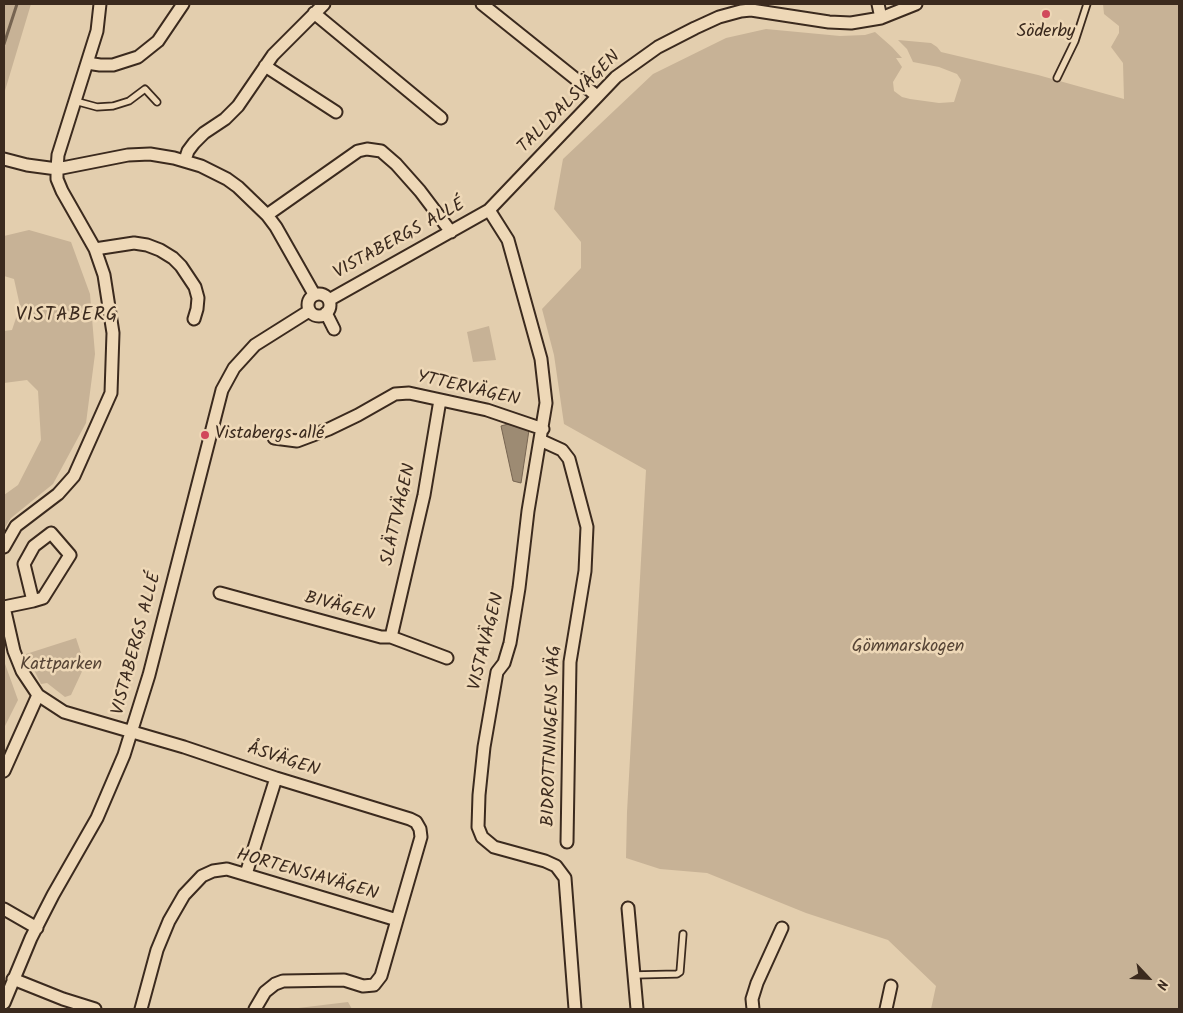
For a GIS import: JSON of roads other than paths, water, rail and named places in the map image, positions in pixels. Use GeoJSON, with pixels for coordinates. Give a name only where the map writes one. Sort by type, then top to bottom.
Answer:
{"type":"FeatureCollection","features":[{"type":"Feature","properties":{"kind":"street"},"geometry":{"type":"LineString","coordinates":[[4,548],[16,526],[58,494],[74,476],[111,393],[113,333],[104,275],[95,248],[57,179],[58,155],[97,30],[100,4]]}},
{"type":"Feature","properties":{"kind":"street"},"geometry":{"type":"LineString","coordinates":[[87,63],[113,65],[138,57],[158,41],[182,4]]}},
{"type":"Feature","properties":{"kind":"street"},"geometry":{"type":"LineString","coordinates":[[185,160],[188,150],[204,133],[226,119],[238,106],[273,55],[324,4]]}},
{"type":"Feature","properties":{"kind":"street"},"geometry":{"type":"LineString","coordinates":[[482,4],[597,96]]}},
{"type":"Feature","properties":{"kind":"street"},"geometry":{"type":"LineString","coordinates":[[878,4],[881,18]]}},
{"type":"Feature","properties":{"kind":"street","name":"TALLDALSVÄGEN"},"geometry":{"type":"LineString","coordinates":[[489,210],[616,77],[658,47],[695,28],[741,11],[761,11],[800,18],[851,23],[881,18],[916,4]]}},
{"type":"Feature","properties":{"kind":"street"},"geometry":{"type":"LineString","coordinates":[[314,13],[441,118]]}},
{"type":"Feature","properties":{"kind":"street"},"geometry":{"type":"LineString","coordinates":[[265,66],[336,112]]}},
{"type":"Feature","properties":{"kind":"street"},"geometry":{"type":"LineString","coordinates":[[267,215],[358,151],[367,149],[381,151],[396,164],[420,191],[451,232]]}},
{"type":"Feature","properties":{"kind":"street"},"geometry":{"type":"LineString","coordinates":[[4,159],[27,165],[57,169],[138,154],[162,155],[201,166],[227,179],[248,194],[267,215],[276,227],[314,294]]}},
{"type":"Feature","properties":{"kind":"street","name":"VISTABERGS ALLÉ"},"geometry":{"type":"LineString","coordinates":[[328,300],[489,210]]}},
{"type":"Feature","properties":{"kind":"street","name":"VISTAVÄGEN"},"geometry":{"type":"LineString","coordinates":[[489,210],[508,240],[509,262],[541,359],[546,403],[528,511],[520,588],[510,643],[504,663],[497,672],[484,747],[478,827],[482,837],[494,847],[545,861],[556,866],[565,878],[575,1009]]}},
{"type":"Feature","properties":{"kind":"street"},"geometry":{"type":"LineString","coordinates":[[95,248],[134,243],[153,247],[173,258],[181,266],[194,287],[198,298],[194,319]]}},
{"type":"Feature","properties":{"kind":"street"},"geometry":{"type":"LineString","coordinates":[[314,294],[321,294],[328,300],[330,307],[326,313],[318,316],[309,311],[307,303],[314,294]]}},
{"type":"Feature","properties":{"kind":"street","name":"VISTABERGS ALLÉ"},"geometry":{"type":"LineString","coordinates":[[4,1003],[13,979],[53,895],[97,818],[115,778],[132,732],[149,675],[222,390],[234,368],[255,345],[309,311]]}},
{"type":"Feature","properties":{"kind":"street"},"geometry":{"type":"LineString","coordinates":[[326,313],[334,329]]}},
{"type":"Feature","properties":{"kind":"street","name":"YTTERVÄGEN"},"geometry":{"type":"LineString","coordinates":[[274,438],[297,441],[329,429],[395,394],[409,394],[487,410],[543,429]]}},
{"type":"Feature","properties":{"kind":"street","name":"SLÄTTVÄGEN"},"geometry":{"type":"LineString","coordinates":[[391,637],[424,495],[440,400]]}},
{"type":"Feature","properties":{"kind":"street","name":"BIDROTTNINGENS VÄG"},"geometry":{"type":"LineString","coordinates":[[540,440],[562,450],[569,459],[586,527],[584,571],[570,662],[567,842]]}},
{"type":"Feature","properties":{"kind":"street"},"geometry":{"type":"LineString","coordinates":[[4,771],[38,695],[22,671],[14,650],[4,607],[33,601],[43,598],[70,555],[50,533],[34,546],[24,564],[33,601]]}},
{"type":"Feature","properties":{"kind":"street","name":"BIVÄGEN"},"geometry":{"type":"LineString","coordinates":[[220,593],[380,637],[391,637],[447,658]]}},
{"type":"Feature","properties":{"kind":"street","name":"ÅSVÄGEN"},"geometry":{"type":"LineString","coordinates":[[38,695],[64,712],[184,747],[276,778],[410,819],[416,822],[420,829]]}},
{"type":"Feature","properties":{"kind":"street"},"geometry":{"type":"LineString","coordinates":[[246,874],[276,778]]}},
{"type":"Feature","properties":{"kind":"street","name":"HORTENSIAVÄGEN"},"geometry":{"type":"LineString","coordinates":[[141,1009],[157,950],[169,921],[184,895],[202,876],[213,871],[227,869],[397,920],[421,837],[420,829]]}},
{"type":"Feature","properties":{"kind":"street"},"geometry":{"type":"LineString","coordinates":[[628,908],[637,1009]]}},
{"type":"Feature","properties":{"kind":"street"},"geometry":{"type":"LineString","coordinates":[[4,910],[37,928]]}},
{"type":"Feature","properties":{"kind":"street"},"geometry":{"type":"LineString","coordinates":[[255,1009],[265,992],[275,984],[283,982],[344,980],[363,986],[374,984],[381,976],[397,920]]}},
{"type":"Feature","properties":{"kind":"street"},"geometry":{"type":"LineString","coordinates":[[753,1009],[752,999],[757,982],[782,928]]}},
{"type":"Feature","properties":{"kind":"street"},"geometry":{"type":"LineString","coordinates":[[13,979],[94,1009]]}},
{"type":"Feature","properties":{"kind":"street"},"geometry":{"type":"LineString","coordinates":[[886,1009],[891,986]]}},
{"type":"Feature","properties":{"kind":"lane"},"geometry":{"type":"LineString","coordinates":[[1057,78],[1075,41],[1088,4]]}},
{"type":"Feature","properties":{"kind":"lane"},"geometry":{"type":"LineString","coordinates":[[75,101],[97,107],[114,106],[129,100],[145,89],[157,102]]}},
{"type":"Feature","properties":{"kind":"lane"},"geometry":{"type":"LineString","coordinates":[[634,975],[677,974],[680,972],[683,934]]}},
{"type":"Feature","properties":{"kind":"waterway"},"geometry":{"type":"LineString","coordinates":[[4,44],[17,4]]}},
{"type":"Feature","properties":{"kind":"place","name":"Söderby"},"geometry":{"type":"Point","coordinates":[1046,14]}},
{"type":"Feature","properties":{"kind":"place","name":"Vistabergs allé"},"geometry":{"type":"Point","coordinates":[205,435]}},
{"type":"Feature","properties":{"kind":"district","name":"VISTABERG"},"geometry":{"type":"Point","coordinates":[67,317]}},
{"type":"Feature","properties":{"kind":"park label","name":"Gömmarskogen"},"geometry":{"type":"Point","coordinates":[908,648]}},
{"type":"Feature","properties":{"kind":"park label","name":"Kattparken"},"geometry":{"type":"Point","coordinates":[61,666]}}]}
